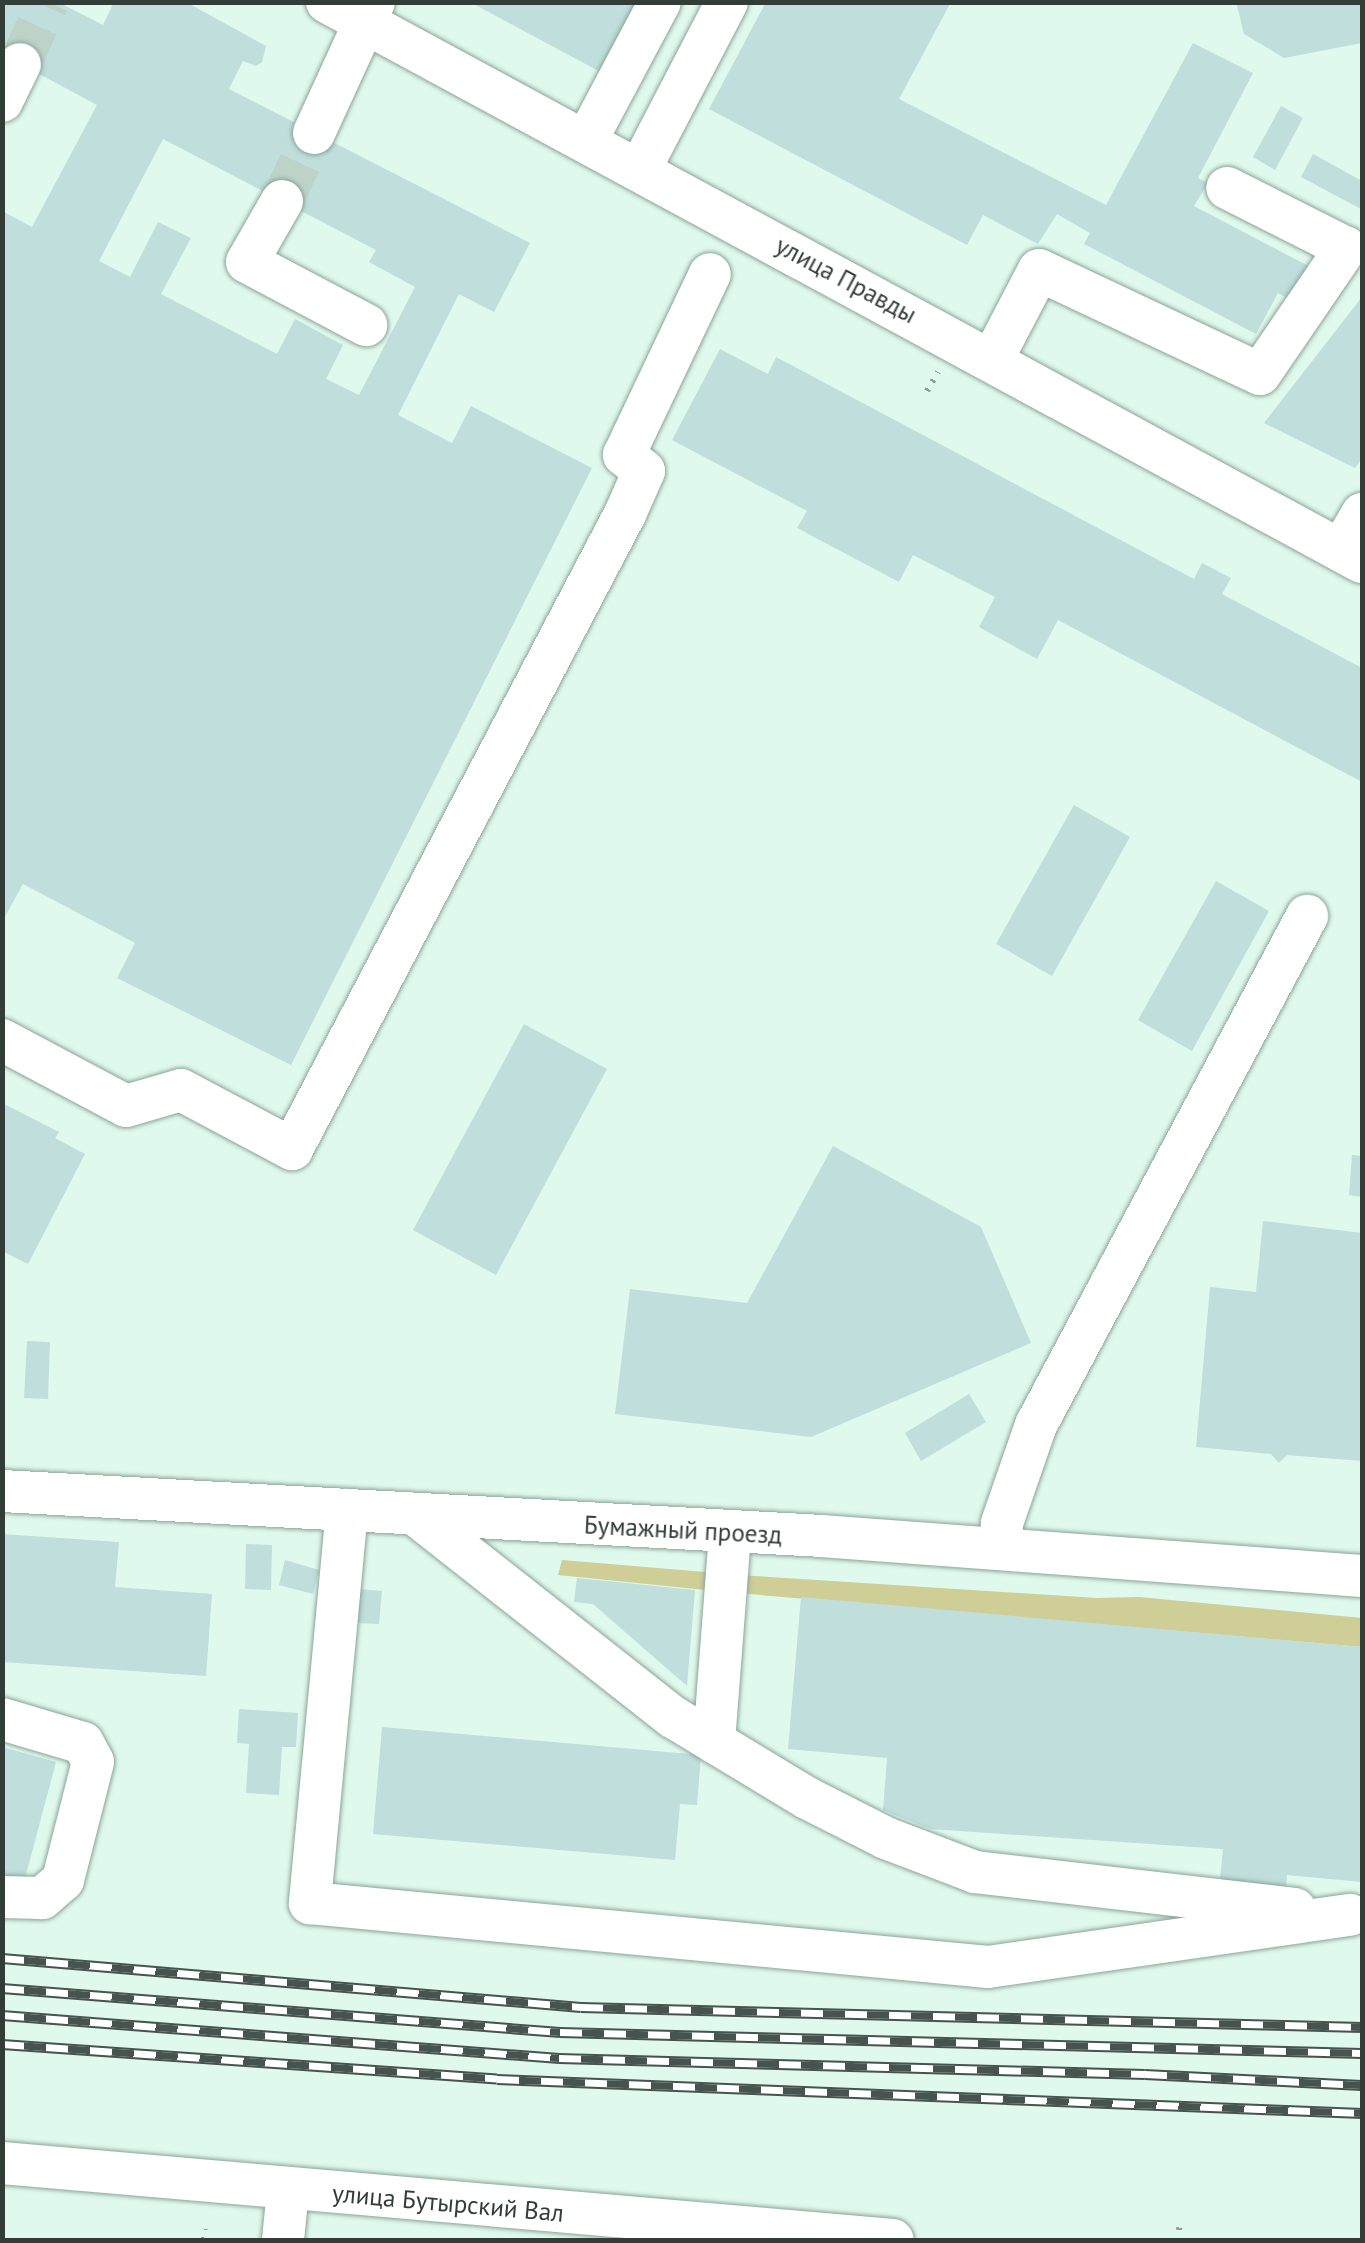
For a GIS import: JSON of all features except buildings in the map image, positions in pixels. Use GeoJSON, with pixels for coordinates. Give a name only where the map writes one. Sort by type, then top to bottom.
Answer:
{"type":"FeatureCollection","features":[{"type":"Feature","properties":{"kind":"street","name":"улица Правды"},"geometry":{"type":"LineString","coordinates":[[327,2],[369,12],[586,141],[993,358],[1355,542]]}},
{"type":"Feature","properties":{"kind":"street"},"geometry":{"type":"LineString","coordinates":[[586,141],[660,2]]}},
{"type":"Feature","properties":{"kind":"street"},"geometry":{"type":"LineString","coordinates":[[640,169],[726,2]]}},
{"type":"Feature","properties":{"kind":"street"},"geometry":{"type":"LineString","coordinates":[[314,133],[369,12]]}},
{"type":"Feature","properties":{"kind":"street"},"geometry":{"type":"LineString","coordinates":[[993,358],[1039,270],[1260,374],[1346,248],[1226,188]]}},
{"type":"Feature","properties":{"kind":"street"},"geometry":{"type":"LineString","coordinates":[[282,201],[248,262],[366,324]]}},
{"type":"Feature","properties":{"kind":"street"},"geometry":{"type":"LineString","coordinates":[[2,1040],[126,1106],[180,1090],[292,1148],[626,514],[644,471],[624,455],[710,274]]}},
{"type":"Feature","properties":{"kind":"street"},"geometry":{"type":"LineString","coordinates":[[1000,1548],[1002,1524],[1036,1425],[1306,916]]}},
{"type":"Feature","properties":{"kind":"street","name":"Бумажный проезд"},"geometry":{"type":"LineString","coordinates":[[2,1492],[1000,1548],[1362,1576]]}},
{"type":"Feature","properties":{"kind":"street"},"geometry":{"type":"LineString","coordinates":[[347,1510],[310,1903],[988,1967],[1356,1914]]}},
{"type":"Feature","properties":{"kind":"street"},"geometry":{"type":"LineString","coordinates":[[416,1514],[673,1717],[886,1838],[975,1872],[1356,1914]]}},
{"type":"Feature","properties":{"kind":"street"},"geometry":{"type":"LineString","coordinates":[[714,1742],[730,1532]]}},
{"type":"Feature","properties":{"kind":"street"},"geometry":{"type":"LineString","coordinates":[[2,1719],[83,1743],[93,1762],[63,1880],[42,1898],[2,1897]]}},
{"type":"Feature","properties":{"kind":"street","name":"улица Бутырский Вал"},"geometry":{"type":"LineString","coordinates":[[2,2163],[288,2190],[483,2224],[893,2240]]}},
{"type":"Feature","properties":{"kind":"street"},"geometry":{"type":"LineString","coordinates":[[284,2240],[288,2190]]}},
{"type":"Feature","properties":{"kind":"path"},"geometry":{"type":"LineString","coordinates":[[204,2240],[205,2229]]}},
{"type":"Feature","properties":{"kind":"green space"},"geometry":{"type":"Polygon","coordinates":[[[562,1560],[717,1573],[715,1591],[558,1575],[562,1560]]]}},
{"type":"Feature","properties":{"kind":"green space"},"geometry":{"type":"Polygon","coordinates":[[[739,1575],[1097,1598],[1139,1597],[1362,1618],[1362,1647],[737,1593],[739,1575]]]}},
{"type":"Feature","properties":{"kind":"tunnel"},"geometry":{"type":"LineString","coordinates":[[20,64],[48,2]]}},
{"type":"Feature","properties":{"kind":"tunnel"},"geometry":{"type":"LineString","coordinates":[[282,201],[314,133]]}},
{"type":"Feature","properties":{"kind":"railway"},"geometry":{"type":"LineString","coordinates":[[2,1958],[581,2007],[1362,2027]]}},
{"type":"Feature","properties":{"kind":"railway"},"geometry":{"type":"LineString","coordinates":[[2,1988],[560,2032],[1362,2053]]}},
{"type":"Feature","properties":{"kind":"railway"},"geometry":{"type":"LineString","coordinates":[[2,2015],[559,2058],[1145,2074],[1362,2085]]}},
{"type":"Feature","properties":{"kind":"railway"},"geometry":{"type":"LineString","coordinates":[[2,2044],[497,2079],[1362,2113]]}}]}
